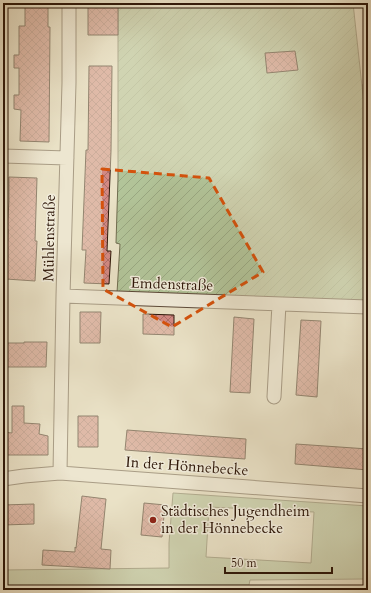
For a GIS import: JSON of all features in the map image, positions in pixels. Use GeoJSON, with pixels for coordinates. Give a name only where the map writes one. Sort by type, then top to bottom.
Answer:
{"type":"FeatureCollection","features":[{"type":"Feature","properties":{"kind":"street","name":"Mühlenstraße"},"geometry":{"type":"LineString","coordinates":[[60,473],[69,83],[69,3]]}},
{"type":"Feature","properties":{"kind":"street"},"geometry":{"type":"LineString","coordinates":[[3,156],[67,158]]}},
{"type":"Feature","properties":{"kind":"street","name":"Emdenstraße"},"geometry":{"type":"LineString","coordinates":[[63,296],[368,307]]}},
{"type":"Feature","properties":{"kind":"street"},"geometry":{"type":"LineString","coordinates":[[274,397],[279,304]]}},
{"type":"Feature","properties":{"kind":"street","name":"In der Hönnebecke"},"geometry":{"type":"LineString","coordinates":[[3,479],[60,473],[368,496]]}},
{"type":"Feature","properties":{"kind":"highlighted area"},"geometry":{"type":"Polygon","coordinates":[[[102,169],[209,178],[263,272],[172,327],[103,289],[102,169]]]}},
{"type":"Feature","properties":{"kind":"green space"},"geometry":{"type":"Polygon","coordinates":[[[118,3],[353,3],[368,142],[368,302],[117,293],[120,244],[116,243],[118,179],[118,3]]]}},
{"type":"Feature","properties":{"kind":"green space"},"geometry":{"type":"Polygon","coordinates":[[[368,84],[368,142],[362,85],[368,84]]]}},
{"type":"Feature","properties":{"kind":"green space"},"geometry":{"type":"Polygon","coordinates":[[[173,493],[368,506],[368,577],[365,577],[365,579],[250,580],[249,585],[3,586],[3,570],[169,568],[169,543],[173,493]],[[209,507],[206,557],[311,563],[314,512],[209,507]]]}},
{"type":"Feature","properties":{"kind":"building"},"geometry":{"type":"Polygon","coordinates":[[[25,3],[48,3],[48,27],[50,27],[49,142],[20,141],[21,110],[14,109],[14,95],[19,95],[19,68],[14,68],[14,55],[19,55],[19,26],[25,26],[25,3]]]}},
{"type":"Feature","properties":{"kind":"building"},"geometry":{"type":"Polygon","coordinates":[[[88,3],[118,3],[118,35],[88,35],[88,3]]]}},
{"type":"Feature","properties":{"kind":"building"},"geometry":{"type":"Polygon","coordinates":[[[295,51],[298,70],[267,73],[265,53],[295,51]]]}},
{"type":"Feature","properties":{"kind":"building"},"geometry":{"type":"Polygon","coordinates":[[[89,66],[112,66],[111,151],[107,251],[111,251],[109,284],[84,283],[86,250],[82,250],[86,150],[88,150],[89,66]]]}},
{"type":"Feature","properties":{"kind":"building"},"geometry":{"type":"Polygon","coordinates":[[[9,177],[37,178],[35,241],[37,241],[35,281],[6,279],[9,177]]]}},
{"type":"Feature","properties":{"kind":"building"},"geometry":{"type":"Polygon","coordinates":[[[80,312],[101,312],[100,343],[80,343],[80,312]]]}},
{"type":"Feature","properties":{"kind":"building"},"geometry":{"type":"Polygon","coordinates":[[[143,314],[174,315],[174,335],[143,334],[143,314]]]}},
{"type":"Feature","properties":{"kind":"building"},"geometry":{"type":"Polygon","coordinates":[[[234,317],[254,319],[250,393],[230,392],[234,317]]]}},
{"type":"Feature","properties":{"kind":"building"},"geometry":{"type":"Polygon","coordinates":[[[301,320],[321,321],[317,397],[296,395],[301,320]]]}},
{"type":"Feature","properties":{"kind":"building"},"geometry":{"type":"Polygon","coordinates":[[[47,342],[46,367],[3,367],[3,343],[47,342]]]}},
{"type":"Feature","properties":{"kind":"building"},"geometry":{"type":"Polygon","coordinates":[[[12,406],[24,406],[24,423],[40,424],[39,434],[48,436],[48,455],[3,455],[3,432],[12,433],[12,406]]]}},
{"type":"Feature","properties":{"kind":"building"},"geometry":{"type":"Polygon","coordinates":[[[78,416],[98,416],[98,447],[78,447],[78,416]]]}},
{"type":"Feature","properties":{"kind":"building"},"geometry":{"type":"Polygon","coordinates":[[[127,430],[246,439],[245,459],[125,450],[127,430]]]}},
{"type":"Feature","properties":{"kind":"building"},"geometry":{"type":"Polygon","coordinates":[[[296,444],[368,449],[368,470],[295,464],[296,444]]]}},
{"type":"Feature","properties":{"kind":"building"},"geometry":{"type":"Polygon","coordinates":[[[82,496],[106,499],[101,549],[111,550],[110,569],[42,565],[43,550],[75,552],[82,496]]]}},
{"type":"Feature","properties":{"kind":"building","name":"Städtisches Jugendheim in der Hönnebecke"},"geometry":{"type":"Polygon","coordinates":[[[144,503],[165,505],[162,537],[141,535],[144,503]]]}},
{"type":"Feature","properties":{"kind":"building"},"geometry":{"type":"Polygon","coordinates":[[[34,504],[34,524],[3,525],[3,505],[34,504]]]}},
{"type":"Feature","properties":{"kind":"railway"},"geometry":{"type":"LineString","coordinates":[[307,590],[368,589]]}},
{"type":"Feature","properties":{"kind":"place","name":"Städtisches Jugendheim in der Hönnebecke"},"geometry":{"type":"Point","coordinates":[153,520]}}]}
